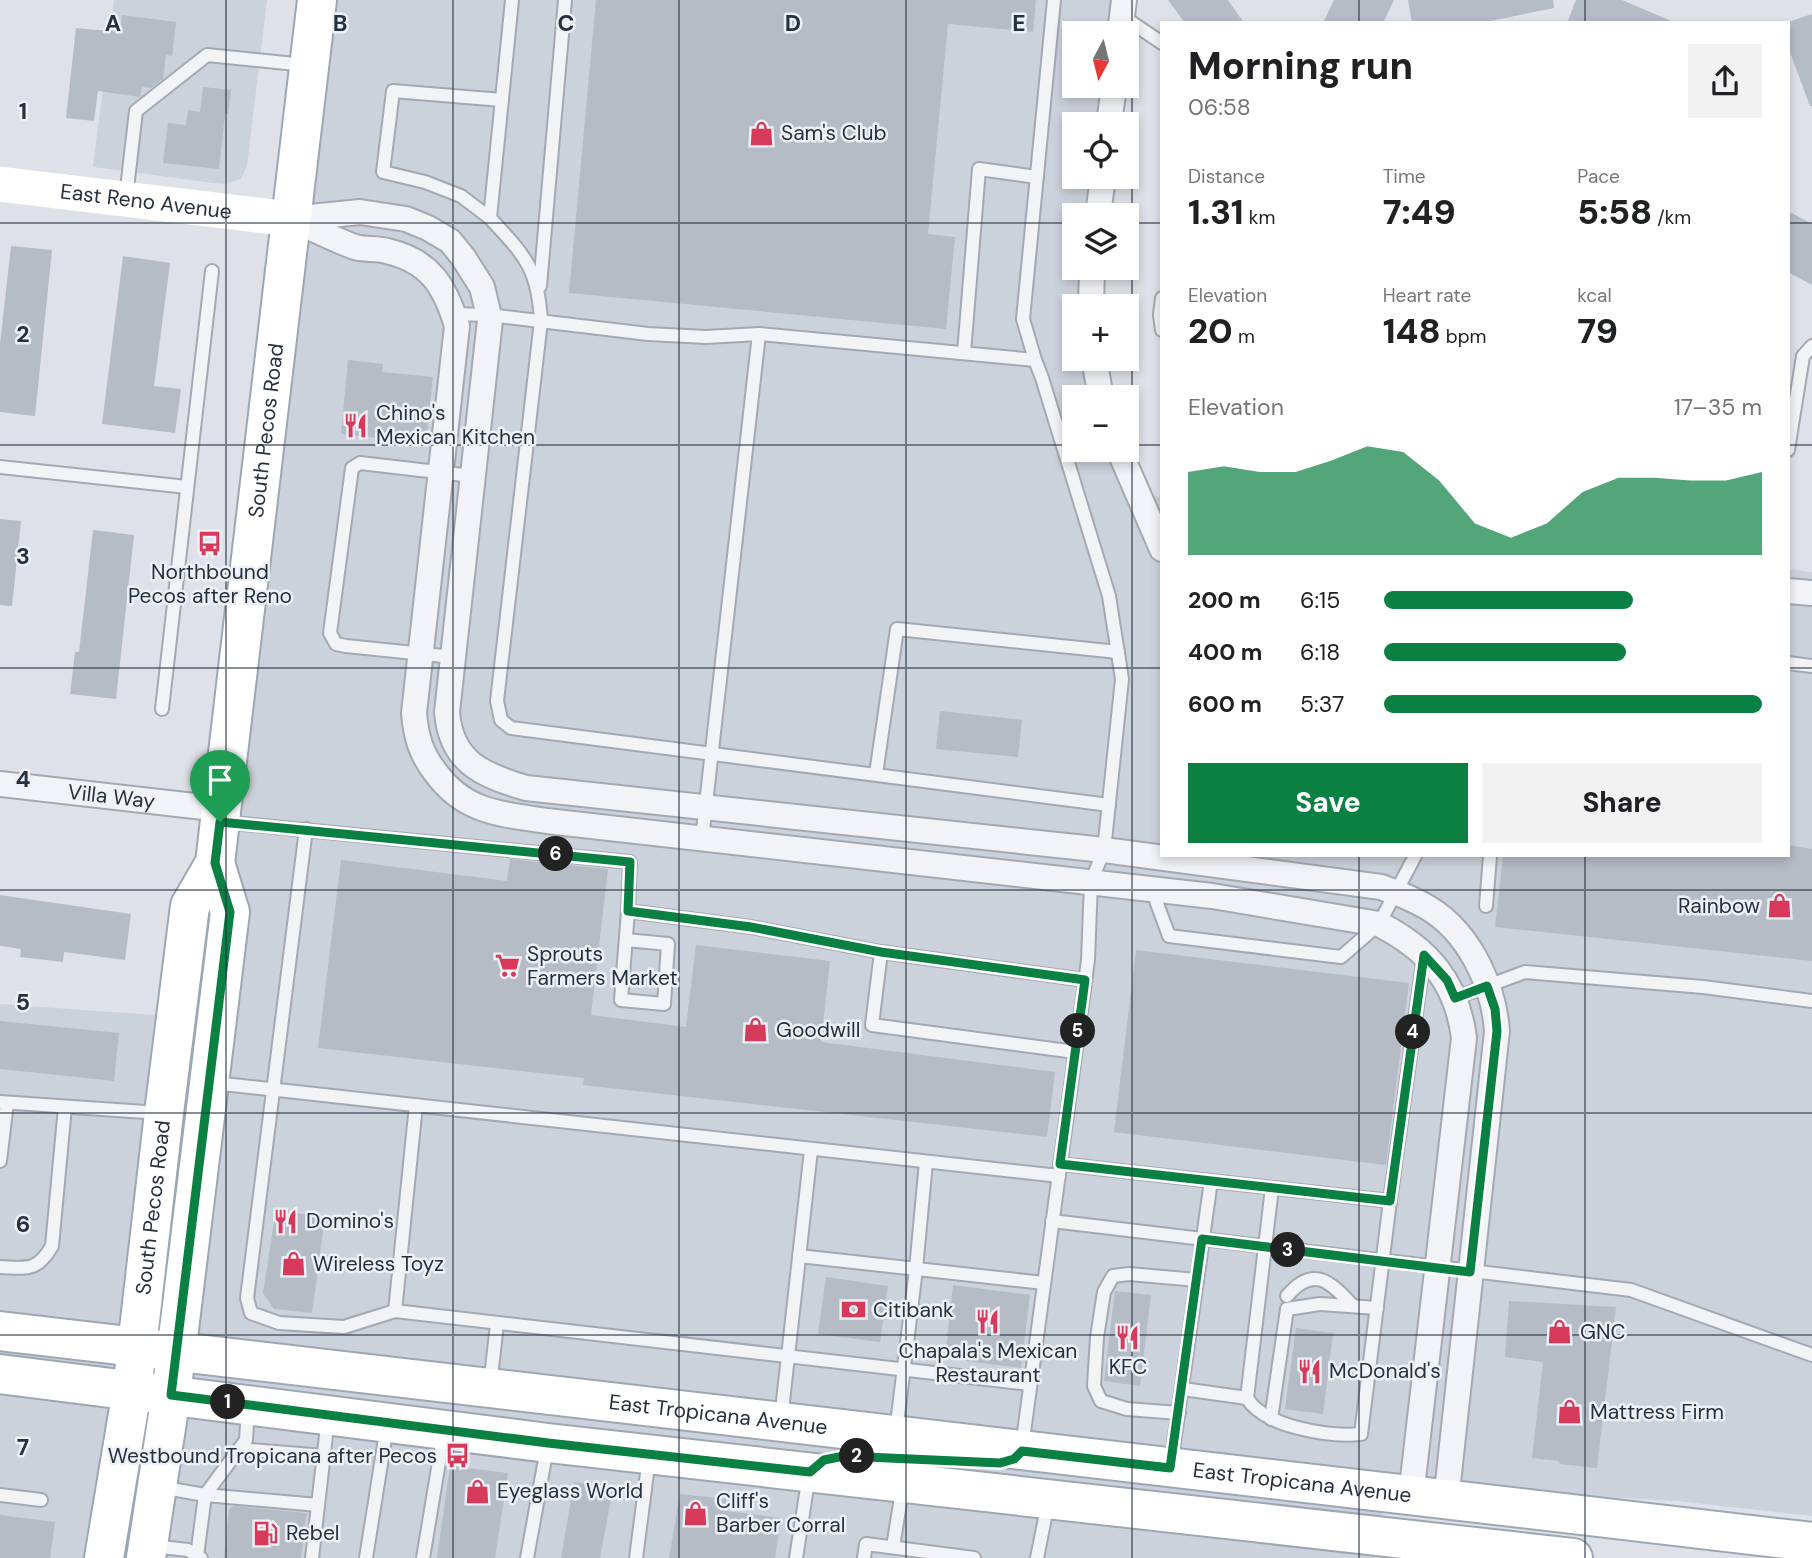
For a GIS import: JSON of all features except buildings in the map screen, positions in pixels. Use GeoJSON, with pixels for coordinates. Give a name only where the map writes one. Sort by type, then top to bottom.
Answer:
{"type":"FeatureCollection","features":[{"type":"Feature","properties":{"kind":"main road","name":"South Pecos Road"},"geometry":{"type":"LineString","coordinates":[[147,1552],[177,1352],[230,912],[215,863],[317,0]]}},
{"type":"Feature","properties":{"kind":"main road","name":"South Pecos Road"},"geometry":{"type":"LineString","coordinates":[[104,1558],[132,1390],[190,906],[215,863]]}},
{"type":"Feature","properties":{"kind":"main road","name":"East Tropicana Avenue"},"geometry":{"type":"LineString","coordinates":[[0,1331],[1812,1542]]}},
{"type":"Feature","properties":{"kind":"main road","name":"East Tropicana Avenue"},"geometry":{"type":"LineString","coordinates":[[0,1374],[548,1443],[1049,1499],[1403,1548],[1573,1558]]}},
{"type":"Feature","properties":{"kind":"main road"},"geometry":{"type":"LineString","coordinates":[[810,1472],[824,1460],[844,1456],[1000,1463],[1014,1459],[1022,1451]]}},
{"type":"Feature","properties":{"kind":"street","name":"East Reno Avenue"},"geometry":{"type":"LineString","coordinates":[[0,184],[291,219]]}},
{"type":"Feature","properties":{"kind":"street"},"geometry":{"type":"LineString","coordinates":[[291,219],[360,212],[406,219],[450,241],[482,287],[489,315],[447,712],[448,728],[458,751],[479,771],[526,788],[1160,856]]}},
{"type":"Feature","properties":{"kind":"street"},"geometry":{"type":"LineString","coordinates":[[291,219],[358,248],[386,250],[417,261],[441,284],[454,314],[457,326],[414,713],[416,736],[425,759],[448,790],[472,805],[497,814],[1212,896],[1379,924],[1397,933],[1424,955],[1447,980],[1461,1012],[1464,1038],[1438,1268],[1429,1498],[1440,1550]]}},
{"type":"Feature","properties":{"kind":"street"},"geometry":{"type":"LineString","coordinates":[[1125,462],[1157,525]]}},
{"type":"Feature","properties":{"kind":"street"},"geometry":{"type":"LineString","coordinates":[[1790,591],[1812,593]]}},
{"type":"Feature","properties":{"kind":"street","name":"Villa Way"},"geometry":{"type":"LineString","coordinates":[[0,784],[220,815]]}},
{"type":"Feature","properties":{"kind":"street"},"geometry":{"type":"LineString","coordinates":[[1157,890],[1166,857],[1381,887],[1413,900],[1437,914],[1479,964],[1495,1009],[1497,1031],[1470,1272],[1429,1498],[1403,1548]]}},
{"type":"Feature","properties":{"kind":"lane"},"geometry":{"type":"LineString","coordinates":[[490,218],[512,0]]}},
{"type":"Feature","properties":{"kind":"lane"},"geometry":{"type":"LineString","coordinates":[[565,0],[540,293],[541,321],[496,701],[501,720],[510,728],[1109,805]]}},
{"type":"Feature","properties":{"kind":"lane"},"geometry":{"type":"LineString","coordinates":[[1022,1451],[1085,980],[1091,883],[1104,850],[1122,679],[1109,596],[1023,319],[1054,0]]}},
{"type":"Feature","properties":{"kind":"lane"},"geometry":{"type":"LineString","coordinates":[[1122,16],[1160,42]]}},
{"type":"Feature","properties":{"kind":"lane"},"geometry":{"type":"LineString","coordinates":[[126,198],[136,111],[208,55],[309,66]]}},
{"type":"Feature","properties":{"kind":"lane"},"geometry":{"type":"LineString","coordinates":[[502,100],[393,91],[383,173],[425,182],[461,196],[490,218],[529,263],[540,293]]}},
{"type":"Feature","properties":{"kind":"lane"},"geometry":{"type":"LineString","coordinates":[[964,353],[979,169],[1037,177]]}},
{"type":"Feature","properties":{"kind":"lane"},"geometry":{"type":"LineString","coordinates":[[162,709],[212,271]]}},
{"type":"Feature","properties":{"kind":"lane"},"geometry":{"type":"LineString","coordinates":[[454,314],[489,315],[648,334],[706,337],[760,334],[1035,360]]}},
{"type":"Feature","properties":{"kind":"lane"},"geometry":{"type":"LineString","coordinates":[[702,839],[760,334]]}},
{"type":"Feature","properties":{"kind":"lane"},"geometry":{"type":"LineString","coordinates":[[1790,437],[1803,356],[1812,346]]}},
{"type":"Feature","properties":{"kind":"lane"},"geometry":{"type":"LineString","coordinates":[[453,657],[345,646],[336,644],[330,633],[352,468],[360,463],[472,476]]}},
{"type":"Feature","properties":{"kind":"lane"},"geometry":{"type":"LineString","coordinates":[[0,467],[187,487]]}},
{"type":"Feature","properties":{"kind":"lane"},"geometry":{"type":"LineString","coordinates":[[876,774],[897,629],[1118,652]]}},
{"type":"Feature","properties":{"kind":"lane"},"geometry":{"type":"LineString","coordinates":[[1790,663],[1812,666]]}},
{"type":"Feature","properties":{"kind":"lane"},"geometry":{"type":"LineString","coordinates":[[220,815],[306,830],[630,862],[621,1000],[664,1004],[668,944],[626,940]]}},
{"type":"Feature","properties":{"kind":"lane"},"geometry":{"type":"LineString","coordinates":[[306,830],[247,1298],[251,1313],[279,1323],[344,1326],[395,1311],[1030,1384]]}},
{"type":"Feature","properties":{"kind":"lane"},"geometry":{"type":"LineString","coordinates":[[1157,890],[1169,936],[1341,957],[1379,924],[1414,857]]}},
{"type":"Feature","properties":{"kind":"lane"},"geometry":{"type":"LineString","coordinates":[[1486,906],[1490,857]]}},
{"type":"Feature","properties":{"kind":"lane"},"geometry":{"type":"LineString","coordinates":[[628,911],[751,927],[881,952],[1085,980]]}},
{"type":"Feature","properties":{"kind":"lane"},"geometry":{"type":"LineString","coordinates":[[881,952],[872,1026],[1075,1052]]}},
{"type":"Feature","properties":{"kind":"lane"},"geometry":{"type":"LineString","coordinates":[[1272,1188],[1247,1398],[1253,1407],[1270,1419],[1301,1429],[1361,1434],[1424,955]]}},
{"type":"Feature","properties":{"kind":"lane"},"geometry":{"type":"LineString","coordinates":[[1455,998],[1525,972],[1703,987],[1812,1001]]}},
{"type":"Feature","properties":{"kind":"lane"},"geometry":{"type":"LineString","coordinates":[[210,1083],[926,1162],[1211,1181],[1390,1201]]}},
{"type":"Feature","properties":{"kind":"lane"},"geometry":{"type":"LineString","coordinates":[[0,1161],[3,1103],[164,1113]]}},
{"type":"Feature","properties":{"kind":"lane"},"geometry":{"type":"LineString","coordinates":[[395,1311],[416,1105]]}},
{"type":"Feature","properties":{"kind":"lane"},"geometry":{"type":"LineString","coordinates":[[0,1267],[32,1268],[44,1260],[52,1247],[65,1107]]}},
{"type":"Feature","properties":{"kind":"lane"},"geometry":{"type":"LineString","coordinates":[[780,1422],[811,1150]]}},
{"type":"Feature","properties":{"kind":"lane"},"geometry":{"type":"LineString","coordinates":[[896,1436],[926,1162]]}},
{"type":"Feature","properties":{"kind":"lane"},"geometry":{"type":"LineString","coordinates":[[1170,1468],[1211,1181]]}},
{"type":"Feature","properties":{"kind":"lane"},"geometry":{"type":"LineString","coordinates":[[1052,1221],[1631,1290],[1812,1355]]}},
{"type":"Feature","properties":{"kind":"lane"},"geometry":{"type":"LineString","coordinates":[[799,1256],[1044,1283]]}},
{"type":"Feature","properties":{"kind":"lane"},"geometry":{"type":"LineString","coordinates":[[1179,1413],[1127,1409],[1101,1401],[1094,1386],[1097,1338],[1104,1292],[1113,1276],[1129,1274],[1197,1280]]}},
{"type":"Feature","properties":{"kind":"lane"},"geometry":{"type":"LineString","coordinates":[[1287,1296],[1297,1284],[1315,1279],[1332,1283],[1352,1306]]}},
{"type":"Feature","properties":{"kind":"lane"},"geometry":{"type":"LineString","coordinates":[[1270,1419],[1287,1309],[1320,1304],[1377,1308]]}},
{"type":"Feature","properties":{"kind":"lane"},"geometry":{"type":"LineString","coordinates":[[490,1389],[497,1324]]}},
{"type":"Feature","properties":{"kind":"lane"},"geometry":{"type":"LineString","coordinates":[[1183,1389],[1247,1398]]}},
{"type":"Feature","properties":{"kind":"lane"},"geometry":{"type":"LineString","coordinates":[[147,1552],[188,1550],[200,1557],[205,1495],[246,1440],[248,1404]]}},
{"type":"Feature","properties":{"kind":"lane"},"geometry":{"type":"LineString","coordinates":[[312,1558],[328,1414]]}},
{"type":"Feature","properties":{"kind":"lane"},"geometry":{"type":"LineString","coordinates":[[366,1558],[387,1422]]}},
{"type":"Feature","properties":{"kind":"lane"},"geometry":{"type":"LineString","coordinates":[[422,1558],[444,1429]]}},
{"type":"Feature","properties":{"kind":"lane"},"geometry":{"type":"LineString","coordinates":[[527,1558],[548,1443]]}},
{"type":"Feature","properties":{"kind":"lane"},"geometry":{"type":"LineString","coordinates":[[239,1448],[324,1456]]}},
{"type":"Feature","properties":{"kind":"lane"},"geometry":{"type":"LineString","coordinates":[[636,1558],[650,1454]]}},
{"type":"Feature","properties":{"kind":"lane"},"geometry":{"type":"LineString","coordinates":[[796,1558],[810,1472]]}},
{"type":"Feature","properties":{"kind":"lane"},"geometry":{"type":"LineString","coordinates":[[893,1547],[904,1482]]}},
{"type":"Feature","properties":{"kind":"lane"},"geometry":{"type":"LineString","coordinates":[[157,1487],[205,1495],[318,1505]]}},
{"type":"Feature","properties":{"kind":"lane"},"geometry":{"type":"LineString","coordinates":[[0,1495],[41,1500]]}},
{"type":"Feature","properties":{"kind":"lane"},"geometry":{"type":"LineString","coordinates":[[1037,1558],[1049,1499]]}},
{"type":"Feature","properties":{"kind":"lane"},"geometry":{"type":"LineString","coordinates":[[864,1558],[866,1544],[974,1558]]}},
{"type":"Feature","properties":{"kind":"shaded area"},"geometry":{"type":"Polygon","coordinates":[[[114,0],[267,0],[247,166],[241,179],[224,184],[93,167],[114,0]]]}},
{"type":"Feature","properties":{"kind":"shaded area"},"geometry":{"type":"Polygon","coordinates":[[[313,0],[1124,0],[1121,21],[1062,21],[1062,98],[1112,98],[1111,112],[1062,112],[1062,189],[1101,189],[1100,203],[1062,203],[1062,280],[1092,280],[1091,294],[1062,294],[1062,371],[1096,371],[1099,385],[1062,385],[1062,462],[1125,462],[1140,494],[1160,497],[1160,857],[1790,857],[1790,569],[1812,572],[1812,1516],[1678,1501],[1434,1488],[1389,1483],[1374,1558],[0,1558],[0,1004],[155,1015],[114,1361],[176,1369],[313,0]]]}},
{"type":"Feature","properties":{"kind":"place","name":"Sam's Club"},"geometry":{"type":"Point","coordinates":[761,133]}},
{"type":"Feature","properties":{"kind":"place","name":"Chino's Mexican Kitchen"},"geometry":{"type":"Point","coordinates":[356,425]}},
{"type":"Feature","properties":{"kind":"place","name":"Northbound Pecos after Reno"},"geometry":{"type":"Point","coordinates":[210,543]}},
{"type":"Feature","properties":{"kind":"place","name":"Rainbow"},"geometry":{"type":"Point","coordinates":[1780,906]}},
{"type":"Feature","properties":{"kind":"place","name":"Sprouts Farmers Market"},"geometry":{"type":"Point","coordinates":[507,966]}},
{"type":"Feature","properties":{"kind":"place","name":"Goodwill"},"geometry":{"type":"Point","coordinates":[756,1030]}},
{"type":"Feature","properties":{"kind":"place","name":"Domino's"},"geometry":{"type":"Point","coordinates":[286,1221]}},
{"type":"Feature","properties":{"kind":"place","name":"Wireless Toyz"},"geometry":{"type":"Point","coordinates":[293,1264]}},
{"type":"Feature","properties":{"kind":"place","name":"Citibank"},"geometry":{"type":"Point","coordinates":[853,1310]}},
{"type":"Feature","properties":{"kind":"place","name":"Chapala's Mexican Restaurant"},"geometry":{"type":"Point","coordinates":[988,1322]}},
{"type":"Feature","properties":{"kind":"place","name":"GNC"},"geometry":{"type":"Point","coordinates":[1560,1332]}},
{"type":"Feature","properties":{"kind":"place","name":"KFC"},"geometry":{"type":"Point","coordinates":[1128,1338]}},
{"type":"Feature","properties":{"kind":"place","name":"McDonald's"},"geometry":{"type":"Point","coordinates":[1309,1371]}},
{"type":"Feature","properties":{"kind":"place","name":"Mattress Firm"},"geometry":{"type":"Point","coordinates":[1570,1412]}},
{"type":"Feature","properties":{"kind":"place","name":"Westbound Tropicana after Pecos"},"geometry":{"type":"Point","coordinates":[457,1456]}},
{"type":"Feature","properties":{"kind":"place","name":"Eyeglass World"},"geometry":{"type":"Point","coordinates":[477,1491]}},
{"type":"Feature","properties":{"kind":"place","name":"Cliff's Barber Corral"},"geometry":{"type":"Point","coordinates":[696,1513]}},
{"type":"Feature","properties":{"kind":"place","name":"Rebel"},"geometry":{"type":"Point","coordinates":[266,1533]}},
{"type":"Feature","properties":{"kind":"route"},"geometry":{"type":"LineString","coordinates":[[220,822],[630,862],[628,911],[751,927],[881,952],[1085,980],[1060,1164],[1330,1195],[1390,1201],[1424,955],[1447,980],[1455,998],[1487,986],[1495,1009],[1497,1031],[1470,1272],[1202,1239],[1170,1468],[1022,1451],[1014,1459],[1000,1463],[844,1456],[824,1460],[810,1472],[548,1443],[171,1395],[230,912],[215,863],[220,822]]}}]}
